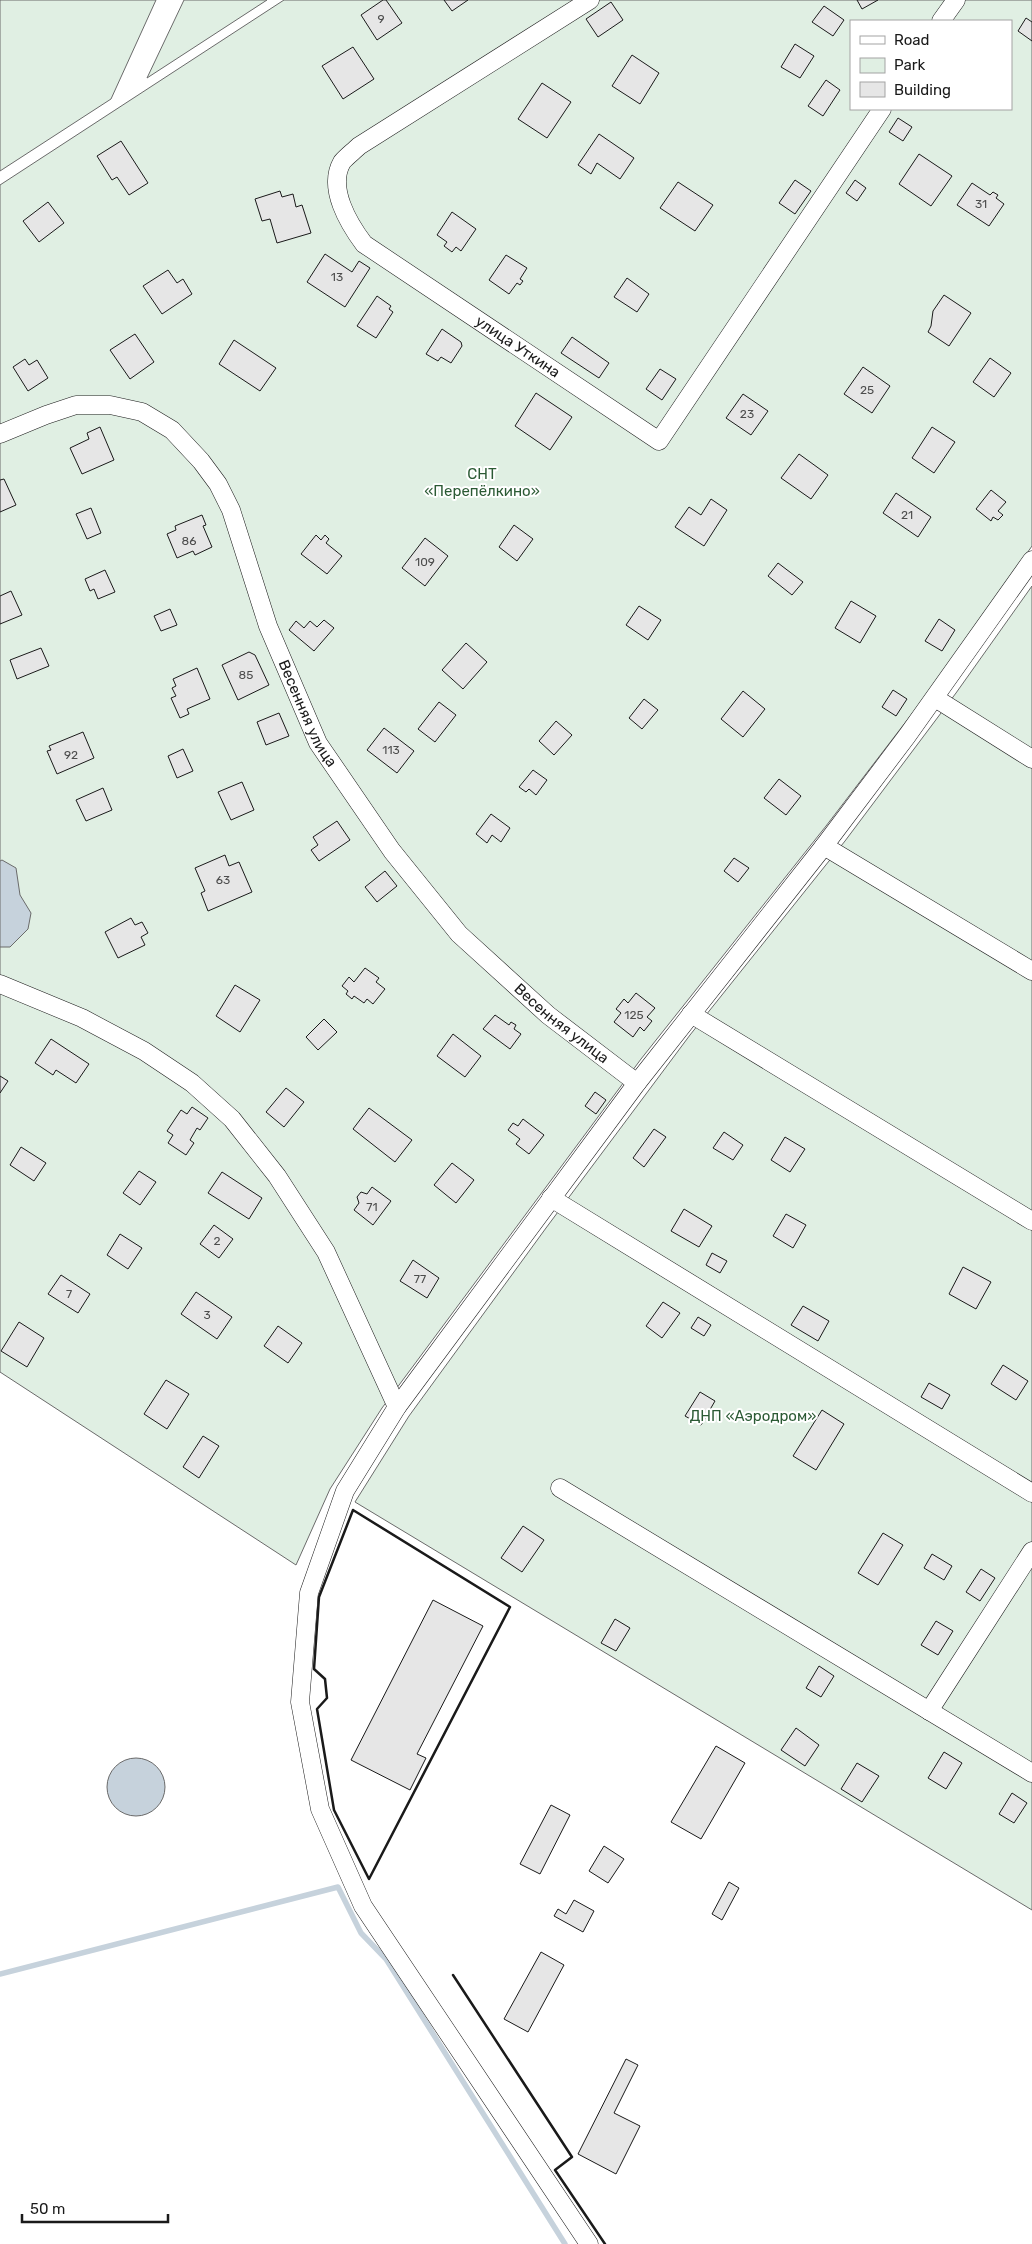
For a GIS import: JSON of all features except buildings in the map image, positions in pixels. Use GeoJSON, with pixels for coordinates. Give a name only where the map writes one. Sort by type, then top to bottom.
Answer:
{"type":"FeatureCollection","features":[{"type":"Feature","properties":{"kind":"street","name":"улица Уткина"},"geometry":{"type":"LineString","coordinates":[[590,0],[359,146],[342,162],[336,184],[351,226],[364,244],[659,441],[881,110]]}},
{"type":"Feature","properties":{"kind":"street"},"geometry":{"type":"LineString","coordinates":[[942,20],[956,0]]}},
{"type":"Feature","properties":{"kind":"street","name":"Весенняя улица"},"geometry":{"type":"LineString","coordinates":[[0,434],[76,405],[110,404],[142,412],[172,430],[201,460],[218,484],[230,510],[268,626],[318,743],[392,851],[459,934],[548,1015],[637,1083]]}},
{"type":"Feature","properties":{"kind":"street"},"geometry":{"type":"LineString","coordinates":[[589,2244],[363,1906],[320,1809],[300,1702],[309,1593],[345,1491],[397,1407],[637,1083],[824,846],[935,698],[1032,560]]}},
{"type":"Feature","properties":{"kind":"street"},"geometry":{"type":"LineString","coordinates":[[935,698],[1032,759]]}},
{"type":"Feature","properties":{"kind":"street"},"geometry":{"type":"LineString","coordinates":[[824,846],[1032,972]]}},
{"type":"Feature","properties":{"kind":"street"},"geometry":{"type":"LineString","coordinates":[[0,984],[82,1018],[144,1051],[192,1083],[232,1119],[277,1176],[326,1252],[397,1407]]}},
{"type":"Feature","properties":{"kind":"street"},"geometry":{"type":"LineString","coordinates":[[691,1014],[1032,1221]]}},
{"type":"Feature","properties":{"kind":"street"},"geometry":{"type":"LineString","coordinates":[[552,1198],[1032,1492]]}},
{"type":"Feature","properties":{"kind":"street"},"geometry":{"type":"LineString","coordinates":[[560,1488],[1032,1773]]}},
{"type":"Feature","properties":{"kind":"street"},"geometry":{"type":"LineString","coordinates":[[929,1711],[1032,1550]]}},
{"type":"Feature","properties":{"kind":"green space"},"geometry":{"type":"Polygon","coordinates":[[[0,0],[156,0],[111,99],[0,171],[0,0]]]}},
{"type":"Feature","properties":{"kind":"green space"},"geometry":{"type":"Polygon","coordinates":[[[184,0],[267,0],[147,78],[184,0]]]}},
{"type":"Feature","properties":{"kind":"green space","name":"СНТ «Перепёлкино»"},"geometry":{"type":"Polygon","coordinates":[[[284,0],[1032,0],[1032,546],[934,685],[826,826],[641,1059],[382,1408],[330,1489],[296,1565],[0,1372],[0,185],[284,0]]]}},
{"type":"Feature","properties":{"kind":"green space","name":"ДНП «Аэродром»"},"geometry":{"type":"Polygon","coordinates":[[[1032,586],[1032,1910],[355,1502],[409,1416],[546,1228],[690,1035],[845,841],[956,693],[1032,586]]]}},
{"type":"Feature","properties":{"kind":"shaded area"},"geometry":{"type":"Polygon","coordinates":[[[2,860],[16,868],[20,895],[31,913],[28,929],[10,947],[0,947],[0,861],[2,860]]]}},
{"type":"Feature","properties":{"kind":"shaded area"},"geometry":{"type":"Polygon","coordinates":[[[136,1758],[147,1760],[160,1771],[165,1787],[163,1798],[152,1811],[136,1816],[125,1814],[112,1803],[107,1787],[109,1776],[120,1763],[136,1758]]]}},
{"type":"Feature","properties":{"kind":"waterway"},"geometry":{"type":"LineString","coordinates":[[0,1974],[338,1887],[361,1933],[386,1959],[565,2244]]}},
{"type":"Feature","properties":{"kind":"wall"},"geometry":{"type":"LineString","coordinates":[[353,1510],[510,1607],[369,1879],[334,1810],[317,1709],[327,1698],[325,1679],[314,1669],[319,1597],[353,1510]]}},
{"type":"Feature","properties":{"kind":"wall"},"geometry":{"type":"LineString","coordinates":[[453,1975],[572,2157],[555,2170],[605,2244]]}}]}
